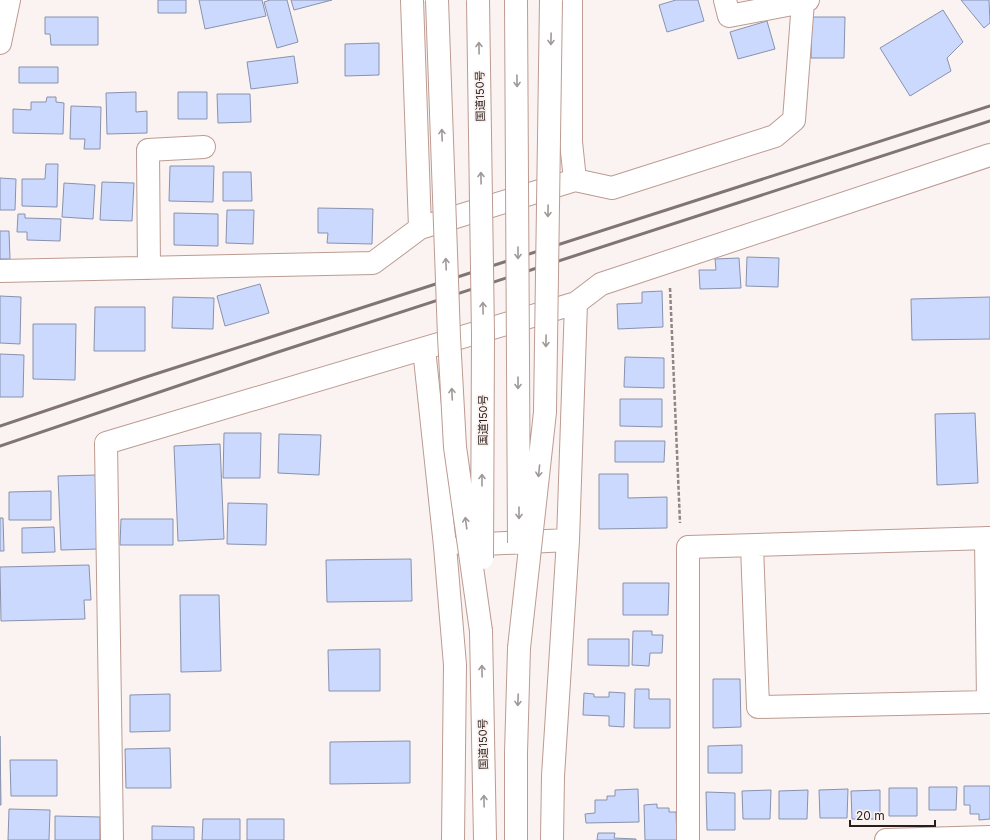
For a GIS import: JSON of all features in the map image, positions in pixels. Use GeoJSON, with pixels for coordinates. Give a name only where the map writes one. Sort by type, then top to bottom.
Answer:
{"type":"FeatureCollection","features":[{"type":"Feature","properties":{"kind":"main road"},"geometry":{"type":"LineString","coordinates":[[0,43],[9,0]]}},
{"type":"Feature","properties":{"kind":"main road"},"geometry":{"type":"LineString","coordinates":[[412,0],[420,228]]}},
{"type":"Feature","properties":{"kind":"main road"},"geometry":{"type":"LineString","coordinates":[[437,0],[449,337],[455,447],[481,631]]}},
{"type":"Feature","properties":{"kind":"main road","name":"国道150号"},"geometry":{"type":"LineString","coordinates":[[478,0],[483,334],[481,631],[485,840]]}},
{"type":"Feature","properties":{"kind":"main road"},"geometry":{"type":"LineString","coordinates":[[516,0],[519,648],[516,753],[516,840]]}},
{"type":"Feature","properties":{"kind":"main road"},"geometry":{"type":"LineString","coordinates":[[519,648],[545,412],[551,0]]}},
{"type":"Feature","properties":{"kind":"main road"},"geometry":{"type":"LineString","coordinates":[[571,0],[571,142],[575,180]]}},
{"type":"Feature","properties":{"kind":"main road"},"geometry":{"type":"LineString","coordinates":[[0,271],[373,263],[420,228],[575,180],[612,188],[775,136],[794,120],[805,1],[729,16],[725,0]]}},
{"type":"Feature","properties":{"kind":"main road"},"geometry":{"type":"LineString","coordinates":[[149,268],[148,150],[204,147]]}},
{"type":"Feature","properties":{"kind":"main road"},"geometry":{"type":"LineString","coordinates":[[112,840],[106,443],[576,303],[601,284],[990,155]]}},
{"type":"Feature","properties":{"kind":"main road"},"geometry":{"type":"LineString","coordinates":[[552,840],[553,776],[568,540],[576,303]]}},
{"type":"Feature","properties":{"kind":"main road"},"geometry":{"type":"LineString","coordinates":[[424,349],[445,546],[455,665],[453,840]]}},
{"type":"Feature","properties":{"kind":"main road"},"geometry":{"type":"LineString","coordinates":[[688,840],[688,548],[988,538],[988,702],[758,707],[752,546]]}},
{"type":"Feature","properties":{"kind":"main road"},"geometry":{"type":"LineString","coordinates":[[445,546],[568,540]]}},
{"type":"Feature","properties":{"kind":"main road"},"geometry":{"type":"LineString","coordinates":[[886,840],[990,837]]}},
{"type":"Feature","properties":{"kind":"path"},"geometry":{"type":"LineString","coordinates":[[669,261],[680,540],[688,548]]}},
{"type":"Feature","properties":{"kind":"building"},"geometry":{"type":"Polygon","coordinates":[[[158,0],[186,0],[186,13],[158,13],[158,0]]]}},
{"type":"Feature","properties":{"kind":"building"},"geometry":{"type":"Polygon","coordinates":[[[199,0],[262,0],[266,16],[205,29],[199,0]]]}},
{"type":"Feature","properties":{"kind":"building"},"geometry":{"type":"Polygon","coordinates":[[[270,0],[287,0],[298,42],[277,48],[264,2],[270,0]]]}},
{"type":"Feature","properties":{"kind":"building"},"geometry":{"type":"Polygon","coordinates":[[[291,0],[332,0],[294,10],[291,0]]]}},
{"type":"Feature","properties":{"kind":"building"},"geometry":{"type":"Polygon","coordinates":[[[676,0],[698,0],[704,21],[667,32],[659,5],[676,0]]]}},
{"type":"Feature","properties":{"kind":"building"},"geometry":{"type":"Polygon","coordinates":[[[961,0],[989,0],[990,23],[984,28],[961,0]]]}},
{"type":"Feature","properties":{"kind":"building"},"geometry":{"type":"Polygon","coordinates":[[[943,10],[963,42],[947,58],[951,71],[910,96],[880,48],[943,10]]]}},
{"type":"Feature","properties":{"kind":"building"},"geometry":{"type":"Polygon","coordinates":[[[45,17],[98,17],[98,45],[51,45],[50,34],[45,34],[45,17]]]}},
{"type":"Feature","properties":{"kind":"building"},"geometry":{"type":"Polygon","coordinates":[[[812,17],[845,17],[844,58],[811,58],[812,17]]]}},
{"type":"Feature","properties":{"kind":"building"},"geometry":{"type":"Polygon","coordinates":[[[767,21],[775,49],[738,59],[730,32],[767,21]]]}},
{"type":"Feature","properties":{"kind":"building"},"geometry":{"type":"Polygon","coordinates":[[[379,43],[379,75],[345,76],[345,44],[379,43]]]}},
{"type":"Feature","properties":{"kind":"building"},"geometry":{"type":"Polygon","coordinates":[[[294,56],[298,83],[251,89],[247,62],[294,56]]]}},
{"type":"Feature","properties":{"kind":"building"},"geometry":{"type":"Polygon","coordinates":[[[19,67],[58,67],[58,83],[19,83],[19,67]]]}},
{"type":"Feature","properties":{"kind":"building"},"geometry":{"type":"Polygon","coordinates":[[[136,92],[136,112],[147,111],[147,133],[107,134],[106,93],[136,92]]]}},
{"type":"Feature","properties":{"kind":"building"},"geometry":{"type":"Polygon","coordinates":[[[178,92],[207,92],[207,119],[178,119],[178,92]]]}},
{"type":"Feature","properties":{"kind":"building"},"geometry":{"type":"Polygon","coordinates":[[[217,94],[250,94],[251,122],[218,123],[217,94]]]}},
{"type":"Feature","properties":{"kind":"building"},"geometry":{"type":"Polygon","coordinates":[[[47,97],[56,97],[56,102],[64,103],[63,134],[13,133],[13,109],[31,110],[31,102],[46,102],[47,97]]]}},
{"type":"Feature","properties":{"kind":"building"},"geometry":{"type":"Polygon","coordinates":[[[71,106],[101,107],[100,149],[84,149],[85,139],[70,139],[71,106]]]}},
{"type":"Feature","properties":{"kind":"building"},"geometry":{"type":"Polygon","coordinates":[[[46,164],[58,164],[57,207],[22,206],[22,179],[45,179],[46,164]]]}},
{"type":"Feature","properties":{"kind":"building"},"geometry":{"type":"Polygon","coordinates":[[[170,166],[214,166],[213,202],[169,201],[170,166]]]}},
{"type":"Feature","properties":{"kind":"building"},"geometry":{"type":"Polygon","coordinates":[[[223,172],[251,172],[252,201],[223,201],[223,172]]]}},
{"type":"Feature","properties":{"kind":"building"},"geometry":{"type":"Polygon","coordinates":[[[0,178],[16,179],[15,210],[0,210],[0,178]]]}},
{"type":"Feature","properties":{"kind":"building"},"geometry":{"type":"Polygon","coordinates":[[[102,182],[134,183],[132,221],[100,220],[102,182]]]}},
{"type":"Feature","properties":{"kind":"building"},"geometry":{"type":"Polygon","coordinates":[[[64,183],[95,185],[93,219],[62,217],[64,183]]]}},
{"type":"Feature","properties":{"kind":"building"},"geometry":{"type":"Polygon","coordinates":[[[318,208],[373,209],[372,244],[327,243],[328,233],[318,233],[318,208]]]}},
{"type":"Feature","properties":{"kind":"building"},"geometry":{"type":"Polygon","coordinates":[[[227,210],[254,210],[253,244],[226,243],[227,210]]]}},
{"type":"Feature","properties":{"kind":"building"},"geometry":{"type":"Polygon","coordinates":[[[174,213],[218,214],[218,246],[174,245],[174,213]]]}},
{"type":"Feature","properties":{"kind":"building"},"geometry":{"type":"Polygon","coordinates":[[[18,214],[25,214],[25,218],[61,219],[60,241],[27,240],[27,232],[17,232],[18,214]]]}},
{"type":"Feature","properties":{"kind":"building"},"geometry":{"type":"Polygon","coordinates":[[[0,231],[9,231],[10,259],[0,259],[0,231]]]}},
{"type":"Feature","properties":{"kind":"building"},"geometry":{"type":"Polygon","coordinates":[[[747,257],[779,258],[778,287],[746,286],[747,257]]]}},
{"type":"Feature","properties":{"kind":"building"},"geometry":{"type":"Polygon","coordinates":[[[739,258],[741,288],[700,289],[699,270],[716,270],[715,259],[739,258]]]}},
{"type":"Feature","properties":{"kind":"building"},"geometry":{"type":"Polygon","coordinates":[[[260,284],[269,313],[225,326],[217,296],[260,284]]]}},
{"type":"Feature","properties":{"kind":"building"},"geometry":{"type":"Polygon","coordinates":[[[662,291],[663,327],[618,329],[617,304],[642,303],[642,292],[662,291]]]}},
{"type":"Feature","properties":{"kind":"building"},"geometry":{"type":"Polygon","coordinates":[[[0,296],[21,297],[20,344],[0,343],[0,296]]]}},
{"type":"Feature","properties":{"kind":"building"},"geometry":{"type":"Polygon","coordinates":[[[173,297],[214,298],[213,329],[172,328],[173,297]]]}},
{"type":"Feature","properties":{"kind":"building"},"geometry":{"type":"Polygon","coordinates":[[[990,297],[990,339],[912,340],[911,299],[990,297]]]}},
{"type":"Feature","properties":{"kind":"building"},"geometry":{"type":"Polygon","coordinates":[[[95,307],[145,307],[145,351],[94,351],[95,307]]]}},
{"type":"Feature","properties":{"kind":"building"},"geometry":{"type":"Polygon","coordinates":[[[33,324],[76,324],[75,380],[33,379],[33,324]]]}},
{"type":"Feature","properties":{"kind":"building"},"geometry":{"type":"Polygon","coordinates":[[[0,354],[24,355],[23,397],[0,397],[0,354]]]}},
{"type":"Feature","properties":{"kind":"building"},"geometry":{"type":"Polygon","coordinates":[[[625,357],[664,358],[664,388],[624,387],[625,357]]]}},
{"type":"Feature","properties":{"kind":"building"},"geometry":{"type":"Polygon","coordinates":[[[620,399],[662,399],[662,427],[620,426],[620,399]]]}},
{"type":"Feature","properties":{"kind":"building"},"geometry":{"type":"Polygon","coordinates":[[[975,413],[978,483],[937,485],[935,414],[975,413]]]}},
{"type":"Feature","properties":{"kind":"building"},"geometry":{"type":"Polygon","coordinates":[[[224,433],[261,433],[260,478],[223,478],[224,433]]]}},
{"type":"Feature","properties":{"kind":"building"},"geometry":{"type":"Polygon","coordinates":[[[279,434],[321,435],[319,475],[278,473],[279,434]]]}},
{"type":"Feature","properties":{"kind":"building"},"geometry":{"type":"Polygon","coordinates":[[[615,441],[665,441],[664,462],[615,462],[615,441]]]}},
{"type":"Feature","properties":{"kind":"building"},"geometry":{"type":"Polygon","coordinates":[[[220,444],[224,539],[178,541],[174,446],[220,444]]]}},
{"type":"Feature","properties":{"kind":"building"},"geometry":{"type":"Polygon","coordinates":[[[599,474],[628,474],[628,498],[667,497],[667,528],[599,529],[599,474]]]}},
{"type":"Feature","properties":{"kind":"building"},"geometry":{"type":"Polygon","coordinates":[[[96,475],[99,549],[61,550],[58,476],[96,475]]]}},
{"type":"Feature","properties":{"kind":"building"},"geometry":{"type":"Polygon","coordinates":[[[51,491],[51,520],[9,520],[9,492],[51,491]]]}},
{"type":"Feature","properties":{"kind":"building"},"geometry":{"type":"Polygon","coordinates":[[[228,503],[267,504],[266,545],[227,544],[228,503]]]}},
{"type":"Feature","properties":{"kind":"building"},"geometry":{"type":"Polygon","coordinates":[[[0,518],[3,518],[4,551],[0,551],[0,518]]]}},
{"type":"Feature","properties":{"kind":"building"},"geometry":{"type":"Polygon","coordinates":[[[121,519],[173,519],[173,545],[120,545],[121,519]]]}},
{"type":"Feature","properties":{"kind":"building"},"geometry":{"type":"Polygon","coordinates":[[[54,527],[55,552],[22,553],[22,528],[54,527]]]}},
{"type":"Feature","properties":{"kind":"building"},"geometry":{"type":"Polygon","coordinates":[[[411,559],[412,601],[327,602],[326,560],[411,559]]]}},
{"type":"Feature","properties":{"kind":"building"},"geometry":{"type":"Polygon","coordinates":[[[89,565],[91,600],[84,600],[85,619],[1,621],[0,567],[89,565]]]}},
{"type":"Feature","properties":{"kind":"building"},"geometry":{"type":"Polygon","coordinates":[[[623,583],[669,583],[668,615],[623,615],[623,583]]]}},
{"type":"Feature","properties":{"kind":"building"},"geometry":{"type":"Polygon","coordinates":[[[180,595],[219,595],[221,671],[181,672],[180,595]]]}},
{"type":"Feature","properties":{"kind":"building"},"geometry":{"type":"Polygon","coordinates":[[[633,631],[652,631],[652,635],[663,635],[662,653],[650,653],[649,666],[632,665],[633,631]]]}},
{"type":"Feature","properties":{"kind":"building"},"geometry":{"type":"Polygon","coordinates":[[[588,639],[629,639],[629,666],[588,665],[588,639]]]}},
{"type":"Feature","properties":{"kind":"building"},"geometry":{"type":"Polygon","coordinates":[[[380,649],[380,691],[329,691],[328,650],[380,649]]]}},
{"type":"Feature","properties":{"kind":"building"},"geometry":{"type":"Polygon","coordinates":[[[713,679],[740,679],[741,727],[713,728],[713,679]]]}},
{"type":"Feature","properties":{"kind":"building"},"geometry":{"type":"Polygon","coordinates":[[[635,689],[649,689],[649,699],[670,699],[670,728],[634,728],[635,689]]]}},
{"type":"Feature","properties":{"kind":"building"},"geometry":{"type":"Polygon","coordinates":[[[609,692],[625,693],[624,727],[609,726],[609,716],[583,715],[584,693],[594,694],[594,697],[609,697],[609,692]]]}},
{"type":"Feature","properties":{"kind":"building"},"geometry":{"type":"Polygon","coordinates":[[[170,694],[170,731],[130,732],[130,695],[170,694]]]}},
{"type":"Feature","properties":{"kind":"building"},"geometry":{"type":"Polygon","coordinates":[[[0,736],[1,805],[0,805],[0,736]]]}},
{"type":"Feature","properties":{"kind":"building"},"geometry":{"type":"Polygon","coordinates":[[[410,741],[410,783],[330,784],[330,742],[410,741]]]}},
{"type":"Feature","properties":{"kind":"building"},"geometry":{"type":"Polygon","coordinates":[[[742,745],[742,773],[708,773],[708,746],[742,745]]]}},
{"type":"Feature","properties":{"kind":"building"},"geometry":{"type":"Polygon","coordinates":[[[170,748],[171,788],[126,788],[125,749],[170,748]]]}},
{"type":"Feature","properties":{"kind":"building"},"geometry":{"type":"Polygon","coordinates":[[[10,760],[57,760],[57,796],[11,796],[10,760]]]}},
{"type":"Feature","properties":{"kind":"building"},"geometry":{"type":"Polygon","coordinates":[[[964,786],[990,786],[990,819],[979,820],[979,814],[970,814],[970,805],[964,805],[964,786]]]}},
{"type":"Feature","properties":{"kind":"building"},"geometry":{"type":"Polygon","coordinates":[[[929,787],[957,787],[956,810],[929,810],[929,787]]]}},
{"type":"Feature","properties":{"kind":"building"},"geometry":{"type":"Polygon","coordinates":[[[889,788],[917,788],[917,816],[889,816],[889,788]]]}},
{"type":"Feature","properties":{"kind":"building"},"geometry":{"type":"Polygon","coordinates":[[[638,789],[639,822],[586,823],[585,814],[595,813],[595,800],[607,800],[607,796],[615,796],[615,790],[638,789]]]}},
{"type":"Feature","properties":{"kind":"building"},"geometry":{"type":"Polygon","coordinates":[[[848,789],[847,818],[820,818],[819,790],[848,789]]]}},
{"type":"Feature","properties":{"kind":"building"},"geometry":{"type":"Polygon","coordinates":[[[771,790],[770,819],[743,819],[742,791],[771,790]]]}},
{"type":"Feature","properties":{"kind":"building"},"geometry":{"type":"Polygon","coordinates":[[[808,790],[807,819],[779,819],[779,791],[808,790]]]}},
{"type":"Feature","properties":{"kind":"building"},"geometry":{"type":"Polygon","coordinates":[[[880,790],[880,819],[852,819],[851,791],[880,790]]]}},
{"type":"Feature","properties":{"kind":"building"},"geometry":{"type":"Polygon","coordinates":[[[706,792],[735,793],[735,830],[707,830],[706,792]]]}},
{"type":"Feature","properties":{"kind":"building"},"geometry":{"type":"Polygon","coordinates":[[[657,804],[657,808],[669,808],[669,812],[676,812],[677,840],[645,840],[644,805],[657,804]]]}},
{"type":"Feature","properties":{"kind":"building"},"geometry":{"type":"Polygon","coordinates":[[[9,809],[50,810],[49,840],[8,840],[9,809]]]}},
{"type":"Feature","properties":{"kind":"building"},"geometry":{"type":"Polygon","coordinates":[[[55,816],[100,817],[100,840],[55,840],[55,816]]]}},
{"type":"Feature","properties":{"kind":"building"},"geometry":{"type":"Polygon","coordinates":[[[203,819],[240,819],[240,840],[202,840],[203,819]]]}},
{"type":"Feature","properties":{"kind":"building"},"geometry":{"type":"Polygon","coordinates":[[[247,819],[284,819],[284,840],[247,840],[247,819]]]}},
{"type":"Feature","properties":{"kind":"building"},"geometry":{"type":"Polygon","coordinates":[[[152,826],[194,827],[194,840],[152,840],[152,826]]]}},
{"type":"Feature","properties":{"kind":"building"},"geometry":{"type":"Polygon","coordinates":[[[598,833],[615,833],[614,838],[636,840],[597,840],[598,833]]]}},
{"type":"Feature","properties":{"kind":"railway"},"geometry":{"type":"LineString","coordinates":[[0,426],[143,378],[990,106]]}},
{"type":"Feature","properties":{"kind":"railway"},"geometry":{"type":"LineString","coordinates":[[0,446],[275,353],[990,121]]}}]}
